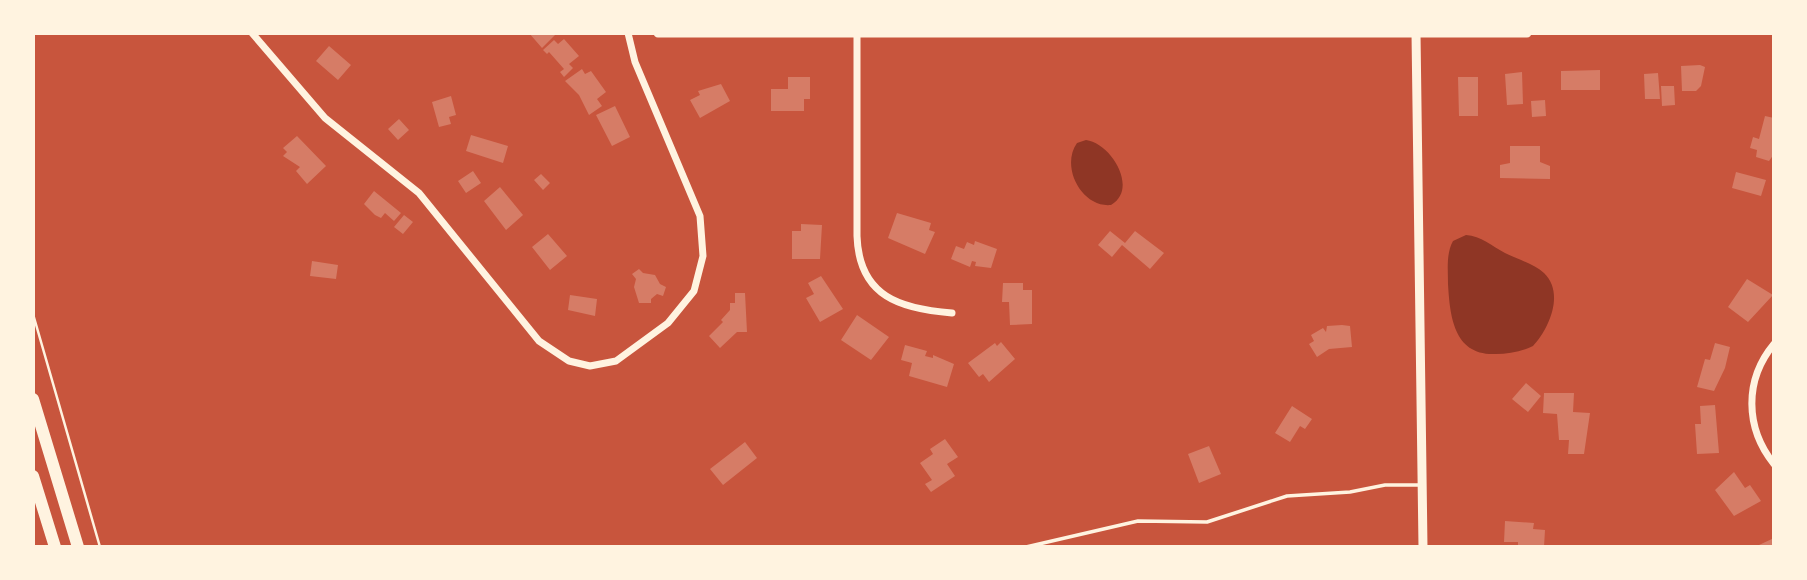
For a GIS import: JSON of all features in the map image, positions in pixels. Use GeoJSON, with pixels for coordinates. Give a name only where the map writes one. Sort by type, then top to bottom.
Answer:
{"type":"FeatureCollection","features":[{"type":"Feature","properties":{"kind":"highway"},"geometry":{"type":"LineString","coordinates":[[33,399],[78,547]]}},
{"type":"Feature","properties":{"kind":"highway"},"geometry":{"type":"LineString","coordinates":[[33,476],[55,547]]}},
{"type":"Feature","properties":{"kind":"street"},"geometry":{"type":"LineString","coordinates":[[252,33],[325,118],[398,174],[429,204],[539,341],[569,361],[598,366],[621,358],[680,311],[696,287],[704,252],[700,216],[635,62],[628,33]]}},
{"type":"Feature","properties":{"kind":"street"},"geometry":{"type":"LineString","coordinates":[[658,33],[1527,33]]}},
{"type":"Feature","properties":{"kind":"street"},"geometry":{"type":"LineString","coordinates":[[1416,34],[1423,547]]}},
{"type":"Feature","properties":{"kind":"street"},"geometry":{"type":"LineString","coordinates":[[857,35],[857,236],[861,262],[873,284],[893,301],[916,310],[952,313]]}},
{"type":"Feature","properties":{"kind":"street"},"geometry":{"type":"LineString","coordinates":[[1774,344],[1757,372],[1751,404],[1758,439],[1774,464]]}},
{"type":"Feature","properties":{"kind":"lane"},"geometry":{"type":"LineString","coordinates":[[1027,547],[1138,520],[1207,522],[1287,496],[1350,492],[1385,485],[1422,485]]}},
{"type":"Feature","properties":{"kind":"path"},"geometry":{"type":"LineString","coordinates":[[33,314],[100,547]]}},
{"type":"Feature","properties":{"kind":"shaded area"},"geometry":{"type":"Polygon","coordinates":[[[1086,140],[1104,149],[1122,178],[1119,198],[1111,205],[1091,200],[1083,193],[1073,174],[1072,153],[1077,143],[1086,140]]]}},
{"type":"Feature","properties":{"kind":"shaded area"},"geometry":{"type":"Polygon","coordinates":[[[1466,235],[1482,239],[1535,267],[1550,281],[1554,300],[1552,311],[1549,321],[1533,346],[1510,353],[1482,353],[1471,349],[1457,332],[1450,309],[1448,256],[1453,241],[1466,235]]]}},
{"type":"Feature","properties":{"kind":"building"},"geometry":{"type":"Polygon","coordinates":[[[529,33],[557,33],[542,48],[529,33]]]}},
{"type":"Feature","properties":{"kind":"building"},"geometry":{"type":"Polygon","coordinates":[[[564,39],[579,56],[569,64],[573,68],[564,77],[560,72],[564,69],[549,52],[547,54],[543,50],[554,40],[558,44],[564,39]]]}},
{"type":"Feature","properties":{"kind":"building"},"geometry":{"type":"Polygon","coordinates":[[[329,46],[351,65],[338,80],[316,61],[329,46]]]}},
{"type":"Feature","properties":{"kind":"building"},"geometry":{"type":"Polygon","coordinates":[[[1681,66],[1705,67],[1701,86],[1696,91],[1682,91],[1681,66]]]}},
{"type":"Feature","properties":{"kind":"building"},"geometry":{"type":"Polygon","coordinates":[[[582,69],[585,74],[591,71],[606,92],[597,99],[602,106],[589,115],[579,95],[565,81],[582,69]]]}},
{"type":"Feature","properties":{"kind":"building"},"geometry":{"type":"Polygon","coordinates":[[[1600,70],[1600,90],[1561,90],[1561,71],[1600,70]]]}},
{"type":"Feature","properties":{"kind":"building"},"geometry":{"type":"Polygon","coordinates":[[[1522,72],[1523,104],[1507,105],[1505,74],[1522,72]]]}},
{"type":"Feature","properties":{"kind":"building"},"geometry":{"type":"Polygon","coordinates":[[[1658,73],[1660,99],[1645,99],[1644,74],[1658,73]]]}},
{"type":"Feature","properties":{"kind":"building"},"geometry":{"type":"Polygon","coordinates":[[[788,77],[810,77],[810,99],[804,99],[804,111],[771,111],[771,89],[788,89],[788,77]]]}},
{"type":"Feature","properties":{"kind":"building"},"geometry":{"type":"Polygon","coordinates":[[[1458,77],[1478,77],[1478,116],[1459,116],[1458,77]]]}},
{"type":"Feature","properties":{"kind":"building"},"geometry":{"type":"Polygon","coordinates":[[[721,84],[730,101],[700,118],[690,100],[700,95],[698,91],[721,84]]]}},
{"type":"Feature","properties":{"kind":"building"},"geometry":{"type":"Polygon","coordinates":[[[1661,86],[1674,86],[1675,105],[1662,106],[1661,86]]]}},
{"type":"Feature","properties":{"kind":"building"},"geometry":{"type":"Polygon","coordinates":[[[451,96],[456,115],[449,117],[451,124],[439,127],[432,102],[451,96]]]}},
{"type":"Feature","properties":{"kind":"building"},"geometry":{"type":"Polygon","coordinates":[[[1545,100],[1546,116],[1532,117],[1531,101],[1545,100]]]}},
{"type":"Feature","properties":{"kind":"building"},"geometry":{"type":"Polygon","coordinates":[[[615,106],[630,137],[612,146],[596,115],[615,106]]]}},
{"type":"Feature","properties":{"kind":"building"},"geometry":{"type":"Polygon","coordinates":[[[1765,116],[1774,118],[1774,154],[1769,161],[1756,157],[1757,150],[1750,148],[1753,137],[1759,139],[1765,116]]]}},
{"type":"Feature","properties":{"kind":"building"},"geometry":{"type":"Polygon","coordinates":[[[399,119],[409,130],[398,140],[388,129],[399,119]]]}},
{"type":"Feature","properties":{"kind":"building"},"geometry":{"type":"Polygon","coordinates":[[[471,135],[508,146],[503,163],[466,151],[471,135]]]}},
{"type":"Feature","properties":{"kind":"building"},"geometry":{"type":"Polygon","coordinates":[[[297,136],[326,166],[307,184],[296,171],[300,167],[283,156],[287,152],[283,148],[297,136]]]}},
{"type":"Feature","properties":{"kind":"building"},"geometry":{"type":"Polygon","coordinates":[[[1510,146],[1540,146],[1540,162],[1550,166],[1550,179],[1500,178],[1500,165],[1510,163],[1510,146]]]}},
{"type":"Feature","properties":{"kind":"building"},"geometry":{"type":"Polygon","coordinates":[[[473,171],[481,183],[466,193],[458,181],[473,171]]]}},
{"type":"Feature","properties":{"kind":"building"},"geometry":{"type":"Polygon","coordinates":[[[1736,172],[1766,180],[1761,196],[1732,188],[1736,172]]]}},
{"type":"Feature","properties":{"kind":"building"},"geometry":{"type":"Polygon","coordinates":[[[541,174],[550,183],[543,190],[534,180],[541,174]]]}},
{"type":"Feature","properties":{"kind":"building"},"geometry":{"type":"Polygon","coordinates":[[[500,187],[523,215],[506,230],[484,201],[500,187]]]}},
{"type":"Feature","properties":{"kind":"building"},"geometry":{"type":"Polygon","coordinates":[[[374,191],[401,213],[394,221],[385,213],[381,218],[375,215],[364,204],[374,191]]]}},
{"type":"Feature","properties":{"kind":"building"},"geometry":{"type":"Polygon","coordinates":[[[897,213],[931,223],[929,230],[935,232],[925,254],[888,238],[897,213]]]}},
{"type":"Feature","properties":{"kind":"building"},"geometry":{"type":"Polygon","coordinates":[[[404,215],[413,222],[403,234],[394,227],[404,215]]]}},
{"type":"Feature","properties":{"kind":"building"},"geometry":{"type":"Polygon","coordinates":[[[801,224],[822,225],[820,259],[792,259],[792,231],[801,231],[801,224]]]}},
{"type":"Feature","properties":{"kind":"building"},"geometry":{"type":"Polygon","coordinates":[[[1110,231],[1125,243],[1135,231],[1164,253],[1150,269],[1122,245],[1112,257],[1098,245],[1110,231]]]}},
{"type":"Feature","properties":{"kind":"building"},"geometry":{"type":"Polygon","coordinates":[[[548,234],[567,256],[550,270],[532,247],[548,234]]]}},
{"type":"Feature","properties":{"kind":"building"},"geometry":{"type":"Polygon","coordinates":[[[975,241],[997,249],[991,268],[975,266],[976,262],[972,261],[970,267],[951,259],[956,246],[964,249],[967,242],[974,245],[975,241]]]}},
{"type":"Feature","properties":{"kind":"building"},"geometry":{"type":"Polygon","coordinates":[[[312,261],[338,265],[336,279],[310,276],[312,261]]]}},
{"type":"Feature","properties":{"kind":"building"},"geometry":{"type":"Polygon","coordinates":[[[639,269],[643,273],[655,275],[660,284],[666,287],[663,296],[657,294],[651,299],[651,303],[639,303],[634,287],[636,279],[632,274],[639,269]]]}},
{"type":"Feature","properties":{"kind":"building"},"geometry":{"type":"Polygon","coordinates":[[[821,276],[843,309],[820,322],[806,298],[814,294],[808,283],[821,276]]]}},
{"type":"Feature","properties":{"kind":"building"},"geometry":{"type":"Polygon","coordinates":[[[1747,279],[1773,295],[1748,322],[1728,307],[1747,279]]]}},
{"type":"Feature","properties":{"kind":"building"},"geometry":{"type":"Polygon","coordinates":[[[1003,283],[1023,283],[1023,290],[1032,290],[1032,324],[1010,325],[1009,302],[1002,302],[1003,283]]]}},
{"type":"Feature","properties":{"kind":"building"},"geometry":{"type":"Polygon","coordinates":[[[735,293],[745,293],[747,332],[737,332],[720,348],[709,336],[723,322],[721,320],[730,310],[730,303],[735,303],[735,293]]]}},
{"type":"Feature","properties":{"kind":"building"},"geometry":{"type":"Polygon","coordinates":[[[570,295],[597,299],[595,316],[568,310],[570,295]]]}},
{"type":"Feature","properties":{"kind":"building"},"geometry":{"type":"Polygon","coordinates":[[[857,315],[889,337],[871,360],[841,340],[857,315]]]}},
{"type":"Feature","properties":{"kind":"building"},"geometry":{"type":"Polygon","coordinates":[[[1327,326],[1350,326],[1352,347],[1329,349],[1317,357],[1309,344],[1314,341],[1311,335],[1323,328],[1326,332],[1327,326]]]}},
{"type":"Feature","properties":{"kind":"building"},"geometry":{"type":"Polygon","coordinates":[[[1001,342],[1015,359],[989,382],[983,374],[979,377],[968,363],[995,343],[997,346],[1001,342]]]}},
{"type":"Feature","properties":{"kind":"building"},"geometry":{"type":"Polygon","coordinates":[[[1715,343],[1730,347],[1725,368],[1714,391],[1697,387],[1705,359],[1710,360],[1715,343]]]}},
{"type":"Feature","properties":{"kind":"building"},"geometry":{"type":"Polygon","coordinates":[[[905,345],[927,351],[925,356],[933,358],[933,355],[954,364],[947,387],[909,376],[912,363],[901,360],[905,345]]]}},
{"type":"Feature","properties":{"kind":"building"},"geometry":{"type":"Polygon","coordinates":[[[1526,383],[1541,396],[1528,412],[1512,399],[1526,383]]]}},
{"type":"Feature","properties":{"kind":"building"},"geometry":{"type":"Polygon","coordinates":[[[1544,393],[1574,393],[1573,412],[1590,413],[1584,454],[1568,454],[1569,440],[1559,440],[1557,414],[1543,413],[1544,393]]]}},
{"type":"Feature","properties":{"kind":"building"},"geometry":{"type":"Polygon","coordinates":[[[1715,405],[1719,453],[1697,454],[1695,424],[1701,424],[1700,406],[1715,405]]]}},
{"type":"Feature","properties":{"kind":"building"},"geometry":{"type":"Polygon","coordinates":[[[1292,406],[1312,419],[1305,429],[1300,426],[1290,442],[1275,433],[1292,406]]]}},
{"type":"Feature","properties":{"kind":"building"},"geometry":{"type":"Polygon","coordinates":[[[945,439],[958,457],[947,464],[955,476],[931,492],[925,484],[932,480],[920,463],[933,454],[930,449],[945,439]]]}},
{"type":"Feature","properties":{"kind":"building"},"geometry":{"type":"Polygon","coordinates":[[[745,442],[757,458],[723,485],[710,469],[745,442]]]}},
{"type":"Feature","properties":{"kind":"building"},"geometry":{"type":"Polygon","coordinates":[[[1209,446],[1221,474],[1199,483],[1188,454],[1209,446]]]}},
{"type":"Feature","properties":{"kind":"building"},"geometry":{"type":"Polygon","coordinates":[[[1734,472],[1745,488],[1750,485],[1761,501],[1734,516],[1715,490],[1734,472]]]}},
{"type":"Feature","properties":{"kind":"building"},"geometry":{"type":"Polygon","coordinates":[[[1505,521],[1534,523],[1533,529],[1545,530],[1544,547],[1518,547],[1518,542],[1504,542],[1505,521]]]}},
{"type":"Feature","properties":{"kind":"building"},"geometry":{"type":"Polygon","coordinates":[[[1774,538],[1774,547],[1760,547],[1759,545],[1774,538]]]}}]}
